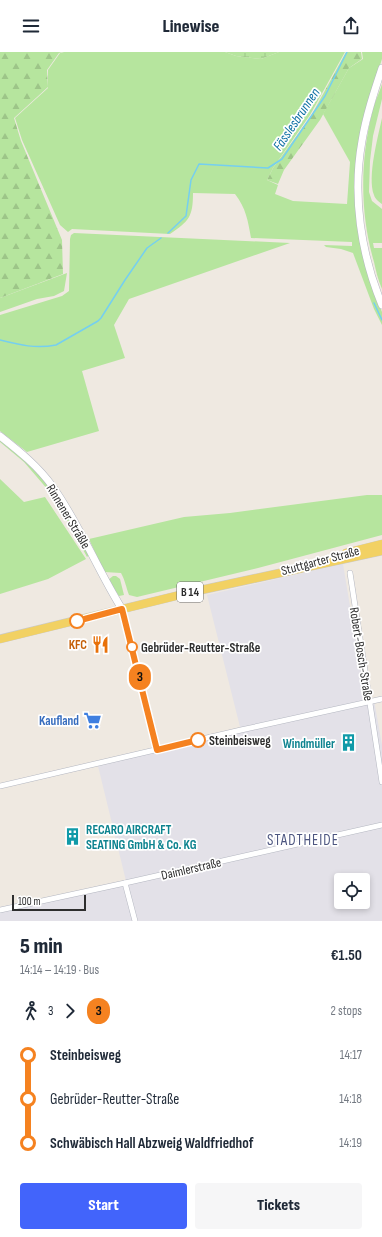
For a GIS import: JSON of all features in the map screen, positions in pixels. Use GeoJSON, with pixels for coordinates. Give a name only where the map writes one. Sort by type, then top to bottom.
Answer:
{"type":"FeatureCollection","features":[{"type":"Feature","properties":{"kind":"main road"},"geometry":{"type":"LineString","coordinates":[[382,68],[369,107],[362,141],[359,158],[358,199],[367,262],[382,305]]}},
{"type":"Feature","properties":{"kind":"main road","name":"Rinnener Sträßle"},"geometry":{"type":"LineString","coordinates":[[0,436],[24,455],[52,485],[72,516],[122,609]]}},
{"type":"Feature","properties":{"kind":"main road","name":"Stuttgarter Straße"},"geometry":{"type":"LineString","coordinates":[[259,577],[382,544]]}},
{"type":"Feature","properties":{"kind":"main road","name":"Stuttgarter Straße"},"geometry":{"type":"LineString","coordinates":[[0,639],[259,577],[382,551]]}},
{"type":"Feature","properties":{"kind":"street","name":"Robert-Bosch-Straße"},"geometry":{"type":"LineString","coordinates":[[350,573],[382,782]]}},
{"type":"Feature","properties":{"kind":"street"},"geometry":{"type":"LineString","coordinates":[[122,609],[157,750]]}},
{"type":"Feature","properties":{"kind":"street"},"geometry":{"type":"LineString","coordinates":[[0,786],[382,699]]}},
{"type":"Feature","properties":{"kind":"street","name":"Daimlerstraße"},"geometry":{"type":"LineString","coordinates":[[0,910],[382,825]]}},
{"type":"Feature","properties":{"kind":"street"},"geometry":{"type":"LineString","coordinates":[[125,883],[135,921]]}},
{"type":"Feature","properties":{"kind":"shaded area"},"geometry":{"type":"Polygon","coordinates":[[[343,564],[366,702],[374,700],[382,745],[382,921],[0,921],[0,907],[126,881],[98,766],[241,731],[207,595],[343,564]]]}},
{"type":"Feature","properties":{"kind":"green space"},"geometry":{"type":"Polygon","coordinates":[[[0,52],[62,52],[59,53],[47,70],[48,87],[14,118],[21,141],[62,240],[63,274],[0,298],[0,52]]]}},
{"type":"Feature","properties":{"kind":"green space"},"geometry":{"type":"Polygon","coordinates":[[[225,52],[236,56],[261,59],[279,52],[345,52],[310,115],[273,168],[267,180],[278,185],[275,194],[293,201],[347,204],[350,162],[323,114],[349,68],[363,59],[362,52],[382,52],[382,59],[378,71],[355,191],[372,286],[382,312],[382,325],[374,309],[353,253],[341,249],[326,247],[324,245],[352,246],[352,242],[251,238],[248,220],[239,199],[235,194],[193,193],[192,208],[189,218],[170,234],[72,229],[68,232],[60,225],[22,140],[15,118],[48,88],[48,70],[60,53],[225,52]]]}},
{"type":"Feature","properties":{"kind":"green space"},"geometry":{"type":"Polygon","coordinates":[[[225,52],[279,52],[261,59],[236,56],[225,52]]]}},
{"type":"Feature","properties":{"kind":"green space"},"geometry":{"type":"Polygon","coordinates":[[[346,52],[361,52],[362,59],[349,68],[320,120],[284,170],[278,184],[267,180],[273,168],[311,116],[346,52]]]}},
{"type":"Feature","properties":{"kind":"green space"},"geometry":{"type":"Polygon","coordinates":[[[382,84],[382,99],[373,136],[370,161],[369,192],[372,201],[382,209],[382,243],[373,243],[374,248],[382,248],[382,289],[369,244],[363,188],[365,150],[368,132],[373,109],[382,84]]]}},
{"type":"Feature","properties":{"kind":"green space"},"geometry":{"type":"Polygon","coordinates":[[[382,118],[382,204],[377,200],[372,187],[372,168],[382,118]]]}},
{"type":"Feature","properties":{"kind":"green space"},"geometry":{"type":"Polygon","coordinates":[[[74,233],[290,243],[129,299],[114,325],[125,358],[82,371],[99,431],[27,452],[0,431],[0,315],[62,296],[69,291],[70,239],[71,235],[74,233]]]}},
{"type":"Feature","properties":{"kind":"green space"},"geometry":{"type":"Polygon","coordinates":[[[67,273],[64,291],[54,296],[37,299],[0,312],[0,298],[67,273]]]}},
{"type":"Feature","properties":{"kind":"green space"},"geometry":{"type":"Polygon","coordinates":[[[0,438],[18,452],[54,491],[89,555],[87,557],[55,498],[24,462],[0,442],[0,438]]]}},
{"type":"Feature","properties":{"kind":"green space"},"geometry":{"type":"Polygon","coordinates":[[[0,479],[24,502],[45,497],[86,559],[48,579],[0,594],[0,479]]]}},
{"type":"Feature","properties":{"kind":"green space"},"geometry":{"type":"Polygon","coordinates":[[[367,495],[382,495],[382,535],[258,568],[137,597],[129,595],[121,573],[104,572],[89,539],[184,517],[230,513],[367,495]]]}},
{"type":"Feature","properties":{"kind":"green space"},"geometry":{"type":"Polygon","coordinates":[[[113,576],[120,579],[124,595],[119,596],[108,580],[113,576]]]}},
{"type":"Feature","properties":{"kind":"waterway","name":"Fässlesbrunnen"},"geometry":{"type":"LineString","coordinates":[[168,233],[186,216],[191,180],[199,164],[268,168],[282,159],[325,96],[347,52]]}},
{"type":"Feature","properties":{"kind":"waterway","name":"Fässlesbrunnen"},"geometry":{"type":"LineString","coordinates":[[0,340],[21,345],[56,345],[98,321],[147,248],[161,238]]}},
{"type":"Feature","properties":{"kind":"waterway"},"geometry":{"type":"LineString","coordinates":[[374,303],[382,320]]}},
{"type":"Feature","properties":{"kind":"bus line","name":"3"},"geometry":{"type":"LineString","coordinates":[[77,621],[122,609],[157,750],[198,740]]}},
{"type":"Feature","properties":{"kind":"place","name":"KFC"},"geometry":{"type":"Point","coordinates":[100,644]}},
{"type":"Feature","properties":{"kind":"place","name":"Gebrüder-Reutter-Straße"},"geometry":{"type":"Point","coordinates":[132,647]}},
{"type":"Feature","properties":{"kind":"place","name":"Kaufland"},"geometry":{"type":"Point","coordinates":[92,720]}},
{"type":"Feature","properties":{"kind":"place","name":"Steinbeisweg"},"geometry":{"type":"Point","coordinates":[198,740]}},
{"type":"Feature","properties":{"kind":"place","name":"Windmüller"},"geometry":{"type":"Point","coordinates":[348,743]}},
{"type":"Feature","properties":{"kind":"place","name":"RECARO AIRCRAFT SEATING GmbH & Co. KG"},"geometry":{"type":"Point","coordinates":[73,836]}},
{"type":"Feature","properties":{"kind":"district","name":"STADTHEIDE"},"geometry":{"type":"Point","coordinates":[303,840]}}]}
